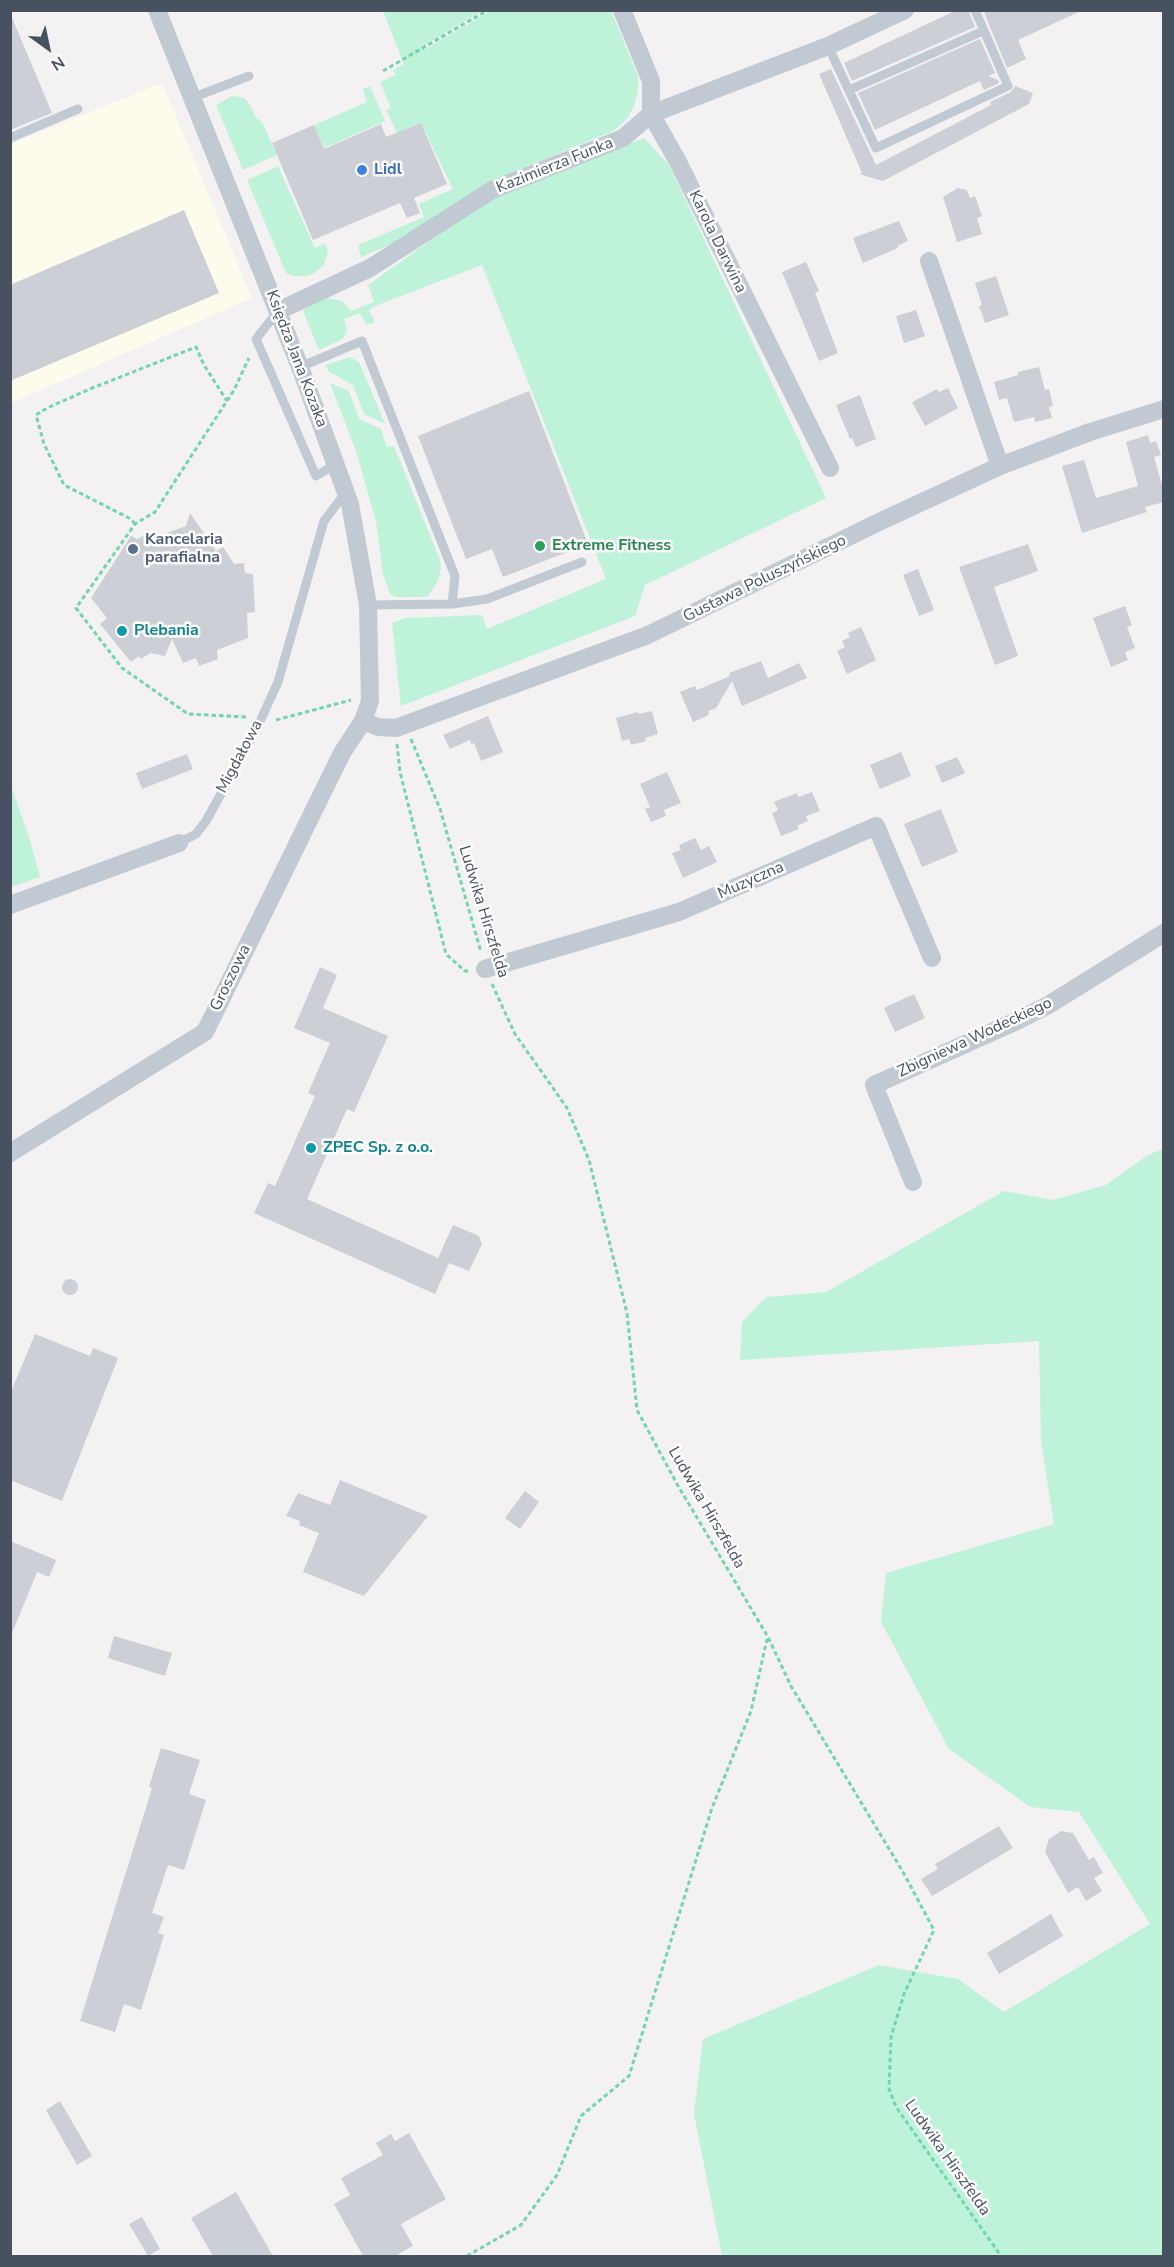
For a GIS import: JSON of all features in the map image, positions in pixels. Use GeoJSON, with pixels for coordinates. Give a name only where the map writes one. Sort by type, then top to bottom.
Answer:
{"type":"FeatureCollection","features":[{"type":"Feature","properties":{"kind":"street","name":"Księdza Jana Kozaka"},"geometry":{"type":"LineString","coordinates":[[157,10],[300,367],[350,504],[368,605],[370,701],[363,721]]}},
{"type":"Feature","properties":{"kind":"street","name":"Karola Darwina"},"geometry":{"type":"LineString","coordinates":[[622,10],[651,81],[651,114],[830,468]]}},
{"type":"Feature","properties":{"kind":"street","name":"Kazimierza Funka"},"geometry":{"type":"LineString","coordinates":[[278,311],[370,268],[492,190],[623,138],[651,114],[828,46],[905,10]]}},
{"type":"Feature","properties":{"kind":"street"},"geometry":{"type":"LineString","coordinates":[[929,261],[1000,466]]}},
{"type":"Feature","properties":{"kind":"street","name":"Gustawa Poluszyńskiego"},"geometry":{"type":"LineString","coordinates":[[400,727],[648,635],[879,522],[1000,466],[1090,432],[1164,409]]}},
{"type":"Feature","properties":{"kind":"street"},"geometry":{"type":"LineString","coordinates":[[363,721],[378,727],[400,727]]}},
{"type":"Feature","properties":{"kind":"street","name":"Groszowa"},"geometry":{"type":"LineString","coordinates":[[10,1153],[205,1032],[342,753],[363,721]]}},
{"type":"Feature","properties":{"kind":"street","name":"Muzyczna"},"geometry":{"type":"LineString","coordinates":[[485,969],[679,912],[876,826],[932,958]]}},
{"type":"Feature","properties":{"kind":"street","name":"Migdałowa"},"geometry":{"type":"LineString","coordinates":[[10,905],[179,843]]}},
{"type":"Feature","properties":{"kind":"street","name":"Zbigniewa Wodeckiego"},"geometry":{"type":"LineString","coordinates":[[913,1182],[874,1085],[1050,1004],[1164,933]]}},
{"type":"Feature","properties":{"kind":"lane"},"geometry":{"type":"LineString","coordinates":[[828,46],[876,148],[1008,86],[975,10]]}},
{"type":"Feature","properties":{"kind":"lane"},"geometry":{"type":"LineString","coordinates":[[849,90],[983,31]]}},
{"type":"Feature","properties":{"kind":"lane"},"geometry":{"type":"LineString","coordinates":[[192,98],[249,76]]}},
{"type":"Feature","properties":{"kind":"lane"},"geometry":{"type":"LineString","coordinates":[[10,138],[78,109]]}},
{"type":"Feature","properties":{"kind":"lane"},"geometry":{"type":"LineString","coordinates":[[278,311],[256,339],[316,476],[336,464]]}},
{"type":"Feature","properties":{"kind":"lane"},"geometry":{"type":"LineString","coordinates":[[300,367],[362,341],[455,576],[452,604]]}},
{"type":"Feature","properties":{"kind":"lane","name":"Migdałowa"},"geometry":{"type":"LineString","coordinates":[[179,843],[196,834],[206,821],[260,720],[278,682],[324,520],[346,492]]}},
{"type":"Feature","properties":{"kind":"lane"},"geometry":{"type":"LineString","coordinates":[[368,605],[452,604],[487,599],[582,562]]}},
{"type":"Feature","properties":{"kind":"path"},"geometry":{"type":"LineString","coordinates":[[383,71],[488,10]]}},
{"type":"Feature","properties":{"kind":"path"},"geometry":{"type":"LineString","coordinates":[[256,339],[242,377],[155,512],[135,524],[76,608],[122,668],[188,714],[225,715],[270,722],[370,694]]}},
{"type":"Feature","properties":{"kind":"path"},"geometry":{"type":"LineString","coordinates":[[135,524],[131,519],[64,485],[44,444],[36,415],[90,389],[196,347],[204,365],[227,401]]}},
{"type":"Feature","properties":{"kind":"path"},"geometry":{"type":"LineString","coordinates":[[400,727],[400,772],[446,954],[465,971],[485,969]]}},
{"type":"Feature","properties":{"kind":"path","name":"Ludwika Hirszfelda"},"geometry":{"type":"LineString","coordinates":[[400,727],[440,809],[485,969],[515,1034],[567,1108],[589,1160],[627,1313],[637,1410],[689,1504],[768,1637],[791,1686],[903,1872],[934,1930],[904,1994],[897,2015],[891,2037],[889,2089],[896,2107],[1001,2256]]}},
{"type":"Feature","properties":{"kind":"path"},"geometry":{"type":"LineString","coordinates":[[467,2256],[521,2225],[557,2175],[581,2116],[629,2076],[712,1808],[751,1711],[768,1637]]}},
{"type":"Feature","properties":{"kind":"shaded area"},"geometry":{"type":"Polygon","coordinates":[[[162,83],[252,298],[11,403],[11,144],[162,83]]]}},
{"type":"Feature","properties":{"kind":"green space"},"geometry":{"type":"Polygon","coordinates":[[[383,11],[482,11],[423,46],[426,49],[490,11],[611,11],[638,76],[638,91],[634,106],[626,120],[613,131],[489,182],[412,235],[361,257],[358,245],[424,217],[419,204],[453,189],[421,123],[397,133],[386,110],[391,108],[380,82],[396,75],[393,70],[404,64],[383,11]]]}},
{"type":"Feature","properties":{"kind":"green space"},"geometry":{"type":"Polygon","coordinates":[[[370,86],[385,121],[324,148],[314,125],[367,102],[363,89],[370,86]]]}},
{"type":"Feature","properties":{"kind":"green space"},"geometry":{"type":"Polygon","coordinates":[[[232,96],[244,98],[249,103],[256,118],[262,122],[277,155],[243,170],[216,105],[232,96]]]}},
{"type":"Feature","properties":{"kind":"green space"},"geometry":{"type":"Polygon","coordinates":[[[644,138],[669,165],[826,498],[645,585],[635,616],[401,706],[392,623],[405,618],[482,615],[487,629],[606,579],[482,265],[375,306],[369,310],[375,322],[366,325],[360,313],[344,319],[347,330],[343,339],[319,350],[303,311],[308,305],[327,298],[342,301],[351,311],[374,302],[368,285],[484,202],[644,138]]]}},
{"type":"Feature","properties":{"kind":"green space"},"geometry":{"type":"Polygon","coordinates":[[[279,166],[315,248],[325,243],[328,251],[324,265],[313,274],[306,276],[293,276],[286,273],[247,180],[279,166]]]}},
{"type":"Feature","properties":{"kind":"green space"},"geometry":{"type":"Polygon","coordinates":[[[350,357],[359,362],[385,424],[364,414],[353,385],[329,372],[326,365],[350,357]]]}},
{"type":"Feature","properties":{"kind":"green space"},"geometry":{"type":"Polygon","coordinates":[[[330,383],[349,391],[359,419],[381,429],[387,447],[394,446],[440,560],[438,581],[427,597],[395,597],[390,594],[383,574],[376,521],[356,451],[330,383]]]}},
{"type":"Feature","properties":{"kind":"green space"},"geometry":{"type":"Polygon","coordinates":[[[11,786],[40,877],[11,887],[11,786]]]}},
{"type":"Feature","properties":{"kind":"green space"},"geometry":{"type":"Polygon","coordinates":[[[1163,1149],[1163,2256],[722,2256],[694,2114],[703,2039],[879,1965],[958,1979],[1004,2012],[1150,1924],[1079,1812],[1030,1807],[949,1749],[881,1622],[886,1573],[1054,1524],[1041,1441],[1039,1341],[740,1360],[742,1322],[766,1297],[826,1292],[1004,1191],[1053,1200],[1106,1185],[1148,1155],[1163,1149]]]}},
{"type":"Feature","properties":{"kind":"building"},"geometry":{"type":"Polygon","coordinates":[[[957,10],[968,10],[975,27],[852,81],[844,63],[957,10]]]}},
{"type":"Feature","properties":{"kind":"building"},"geometry":{"type":"Polygon","coordinates":[[[983,10],[1083,10],[1018,40],[1026,59],[1007,68],[983,10]]]}},
{"type":"Feature","properties":{"kind":"building"},"geometry":{"type":"Polygon","coordinates":[[[10,13],[52,113],[10,130],[10,13]]]}},
{"type":"Feature","properties":{"kind":"building"},"geometry":{"type":"Polygon","coordinates":[[[980,39],[995,73],[988,76],[998,80],[999,83],[984,90],[980,81],[875,130],[858,93],[980,39]]]}},
{"type":"Feature","properties":{"kind":"building"},"geometry":{"type":"Polygon","coordinates":[[[831,69],[876,165],[991,105],[990,102],[1011,92],[1015,86],[1033,93],[1029,104],[883,181],[859,174],[862,173],[819,74],[831,69]]]}},
{"type":"Feature","properties":{"kind":"building","name":"Lidl"},"geometry":{"type":"Polygon","coordinates":[[[421,123],[447,184],[414,198],[420,213],[407,218],[400,203],[313,240],[272,143],[314,125],[324,149],[381,124],[386,137],[421,123]]]}},
{"type":"Feature","properties":{"kind":"building"},"geometry":{"type":"Polygon","coordinates":[[[958,188],[967,190],[970,198],[975,196],[982,216],[977,218],[982,234],[957,242],[943,197],[958,188]]]}},
{"type":"Feature","properties":{"kind":"building"},"geometry":{"type":"Polygon","coordinates":[[[184,210],[219,293],[10,381],[10,285],[184,210]]]}},
{"type":"Feature","properties":{"kind":"building"},"geometry":{"type":"Polygon","coordinates":[[[899,221],[908,241],[897,246],[898,248],[863,263],[853,238],[899,221]]]}},
{"type":"Feature","properties":{"kind":"building"},"geometry":{"type":"Polygon","coordinates":[[[806,262],[819,291],[815,293],[838,353],[819,361],[782,272],[806,262]]]}},
{"type":"Feature","properties":{"kind":"building"},"geometry":{"type":"Polygon","coordinates":[[[996,276],[1009,315],[985,323],[975,283],[996,276]]]}},
{"type":"Feature","properties":{"kind":"building"},"geometry":{"type":"Polygon","coordinates":[[[916,310],[925,336],[904,343],[896,316],[916,310]]]}},
{"type":"Feature","properties":{"kind":"building"},"geometry":{"type":"Polygon","coordinates":[[[1039,367],[1045,390],[1049,389],[1053,406],[1049,407],[1052,418],[1035,422],[1034,417],[1014,422],[1007,398],[999,400],[994,382],[1018,375],[1018,372],[1039,367]]]}},
{"type":"Feature","properties":{"kind":"building"},"geometry":{"type":"Polygon","coordinates":[[[948,388],[958,408],[925,426],[912,402],[937,389],[939,392],[948,388]]]}},
{"type":"Feature","properties":{"kind":"building"},"geometry":{"type":"Polygon","coordinates":[[[529,391],[588,544],[503,577],[492,549],[466,559],[418,436],[529,391]]]}},
{"type":"Feature","properties":{"kind":"building"},"geometry":{"type":"Polygon","coordinates":[[[860,395],[876,439],[856,447],[852,438],[850,439],[836,405],[860,395]]]}},
{"type":"Feature","properties":{"kind":"building"},"geometry":{"type":"Polygon","coordinates":[[[1148,435],[1150,443],[1156,441],[1161,455],[1154,457],[1164,492],[1164,502],[1145,507],[1147,512],[1082,533],[1062,466],[1084,460],[1096,498],[1138,486],[1126,442],[1148,435]]]}},
{"type":"Feature","properties":{"kind":"building"},"geometry":{"type":"Polygon","coordinates":[[[190,513],[216,551],[223,547],[234,564],[244,563],[245,573],[253,574],[255,612],[247,613],[248,638],[217,650],[218,659],[199,666],[196,658],[183,663],[172,639],[165,656],[150,653],[141,659],[139,656],[131,662],[100,624],[107,618],[91,598],[131,536],[137,539],[156,530],[161,535],[186,526],[190,513]]]}},
{"type":"Feature","properties":{"kind":"building"},"geometry":{"type":"Polygon","coordinates":[[[1028,544],[1038,571],[994,587],[1018,656],[995,665],[959,567],[1028,544]]]}},
{"type":"Feature","properties":{"kind":"building"},"geometry":{"type":"Polygon","coordinates":[[[918,569],[934,610],[919,616],[903,575],[918,569]]]}},
{"type":"Feature","properties":{"kind":"building"},"geometry":{"type":"Polygon","coordinates":[[[1125,606],[1132,625],[1127,627],[1135,648],[1125,652],[1128,660],[1111,667],[1093,618],[1125,606]]]}},
{"type":"Feature","properties":{"kind":"building"},"geometry":{"type":"Polygon","coordinates":[[[861,627],[876,660],[847,674],[837,651],[845,647],[842,641],[850,637],[848,633],[861,627]]]}},
{"type":"Feature","properties":{"kind":"building"},"geometry":{"type":"Polygon","coordinates":[[[761,661],[768,678],[799,663],[807,678],[742,706],[732,681],[716,708],[708,711],[709,715],[693,722],[680,692],[695,686],[697,690],[730,676],[729,673],[761,661]]]}},
{"type":"Feature","properties":{"kind":"building"},"geometry":{"type":"Polygon","coordinates":[[[652,711],[658,734],[645,738],[646,741],[631,745],[629,739],[622,741],[616,718],[652,711]]]}},
{"type":"Feature","properties":{"kind":"building"},"geometry":{"type":"Polygon","coordinates":[[[488,716],[503,752],[481,761],[474,743],[471,744],[470,740],[450,749],[443,735],[488,716]]]}},
{"type":"Feature","properties":{"kind":"building"},"geometry":{"type":"Polygon","coordinates":[[[901,752],[911,776],[880,789],[870,765],[901,752]]]}},
{"type":"Feature","properties":{"kind":"building"},"geometry":{"type":"Polygon","coordinates":[[[187,754],[193,769],[142,789],[136,773],[187,754]]]}},
{"type":"Feature","properties":{"kind":"building"},"geometry":{"type":"Polygon","coordinates":[[[957,757],[965,773],[942,783],[935,766],[957,757]]]}},
{"type":"Feature","properties":{"kind":"building"},"geometry":{"type":"Polygon","coordinates":[[[667,772],[681,803],[664,810],[666,816],[651,822],[645,809],[650,807],[640,784],[667,772]]]}},
{"type":"Feature","properties":{"kind":"building"},"geometry":{"type":"Polygon","coordinates":[[[812,792],[820,811],[806,816],[808,821],[797,826],[799,829],[781,836],[772,813],[778,810],[774,802],[797,793],[798,797],[812,792]]]}},
{"type":"Feature","properties":{"kind":"building"},"geometry":{"type":"Polygon","coordinates":[[[941,809],[958,852],[922,867],[904,824],[941,809]]]}},
{"type":"Feature","properties":{"kind":"building"},"geometry":{"type":"Polygon","coordinates":[[[695,838],[701,850],[709,846],[717,862],[683,878],[672,853],[681,850],[679,845],[695,838]]]}},
{"type":"Feature","properties":{"kind":"building","name":"ZPEC Sp. z o.o."},"geometry":{"type":"Polygon","coordinates":[[[320,967],[337,975],[323,1008],[388,1036],[354,1112],[347,1109],[307,1199],[438,1258],[453,1225],[479,1236],[482,1244],[469,1271],[449,1263],[435,1294],[254,1213],[268,1183],[275,1186],[315,1096],[308,1093],[330,1043],[294,1028],[320,967]]]}},
{"type":"Feature","properties":{"kind":"building"},"geometry":{"type":"Polygon","coordinates":[[[914,994],[925,1018],[895,1032],[884,1008],[914,994]]]}},
{"type":"Feature","properties":{"kind":"building"},"geometry":{"type":"Polygon","coordinates":[[[70,1279],[76,1281],[78,1287],[76,1293],[70,1295],[64,1293],[62,1287],[64,1281],[70,1279]]]}},
{"type":"Feature","properties":{"kind":"building"},"geometry":{"type":"Polygon","coordinates":[[[35,1334],[90,1356],[93,1348],[118,1358],[62,1501],[10,1480],[10,1394],[35,1334]]]}},
{"type":"Feature","properties":{"kind":"building"},"geometry":{"type":"Polygon","coordinates":[[[340,1480],[428,1516],[364,1596],[303,1572],[319,1533],[299,1525],[300,1521],[286,1516],[298,1493],[330,1505],[340,1480]]]}},
{"type":"Feature","properties":{"kind":"building"},"geometry":{"type":"Polygon","coordinates":[[[525,1491],[539,1502],[520,1529],[505,1518],[525,1491]]]}},
{"type":"Feature","properties":{"kind":"building"},"geometry":{"type":"Polygon","coordinates":[[[10,1541],[56,1560],[49,1577],[37,1572],[11,1636],[10,1541]]]}},
{"type":"Feature","properties":{"kind":"building"},"geometry":{"type":"Polygon","coordinates":[[[114,1636],[172,1653],[165,1676],[108,1658],[114,1636]]]}},
{"type":"Feature","properties":{"kind":"building"},"geometry":{"type":"Polygon","coordinates":[[[161,1748],[200,1760],[189,1794],[206,1800],[184,1870],[168,1865],[152,1913],[164,1917],[158,1933],[164,1935],[141,2010],[124,2004],[115,2032],[80,2021],[152,1788],[149,1787],[161,1748]]]}},
{"type":"Feature","properties":{"kind":"building"},"geometry":{"type":"Polygon","coordinates":[[[999,1826],[1013,1848],[932,1896],[921,1879],[938,1869],[935,1864],[999,1826]]]}},
{"type":"Feature","properties":{"kind":"building"},"geometry":{"type":"Polygon","coordinates":[[[1061,1831],[1073,1833],[1089,1860],[1094,1857],[1103,1873],[1094,1878],[1102,1891],[1086,1901],[1078,1887],[1068,1893],[1045,1852],[1049,1839],[1061,1831]]]}},
{"type":"Feature","properties":{"kind":"building"},"geometry":{"type":"Polygon","coordinates":[[[1051,1914],[1063,1936],[999,1974],[987,1953],[1051,1914]]]}},
{"type":"Feature","properties":{"kind":"building"},"geometry":{"type":"Polygon","coordinates":[[[60,2101],[92,2156],[77,2165],[46,2110],[60,2101]]]}},
{"type":"Feature","properties":{"kind":"building"},"geometry":{"type":"Polygon","coordinates":[[[409,2133],[446,2199],[401,2224],[413,2246],[395,2256],[363,2256],[334,2204],[350,2195],[341,2178],[383,2155],[376,2143],[391,2134],[395,2141],[409,2133]]]}},
{"type":"Feature","properties":{"kind":"building"},"geometry":{"type":"Polygon","coordinates":[[[236,2192],[273,2256],[213,2256],[191,2218],[236,2192]]]}},
{"type":"Feature","properties":{"kind":"building"},"geometry":{"type":"Polygon","coordinates":[[[142,2217],[160,2249],[148,2256],[129,2224],[142,2217]]]}},
{"type":"Feature","properties":{"kind":"place","name":"Lidl"},"geometry":{"type":"Point","coordinates":[362,170]}},
{"type":"Feature","properties":{"kind":"place","name":"Extreme Fitness"},"geometry":{"type":"Point","coordinates":[540,546]}},
{"type":"Feature","properties":{"kind":"place","name":"Kancelaria parafialna"},"geometry":{"type":"Point","coordinates":[133,549]}},
{"type":"Feature","properties":{"kind":"place","name":"Plebania"},"geometry":{"type":"Point","coordinates":[122,631]}},
{"type":"Feature","properties":{"kind":"place","name":"ZPEC Sp. z o.o."},"geometry":{"type":"Point","coordinates":[311,1148]}}]}
